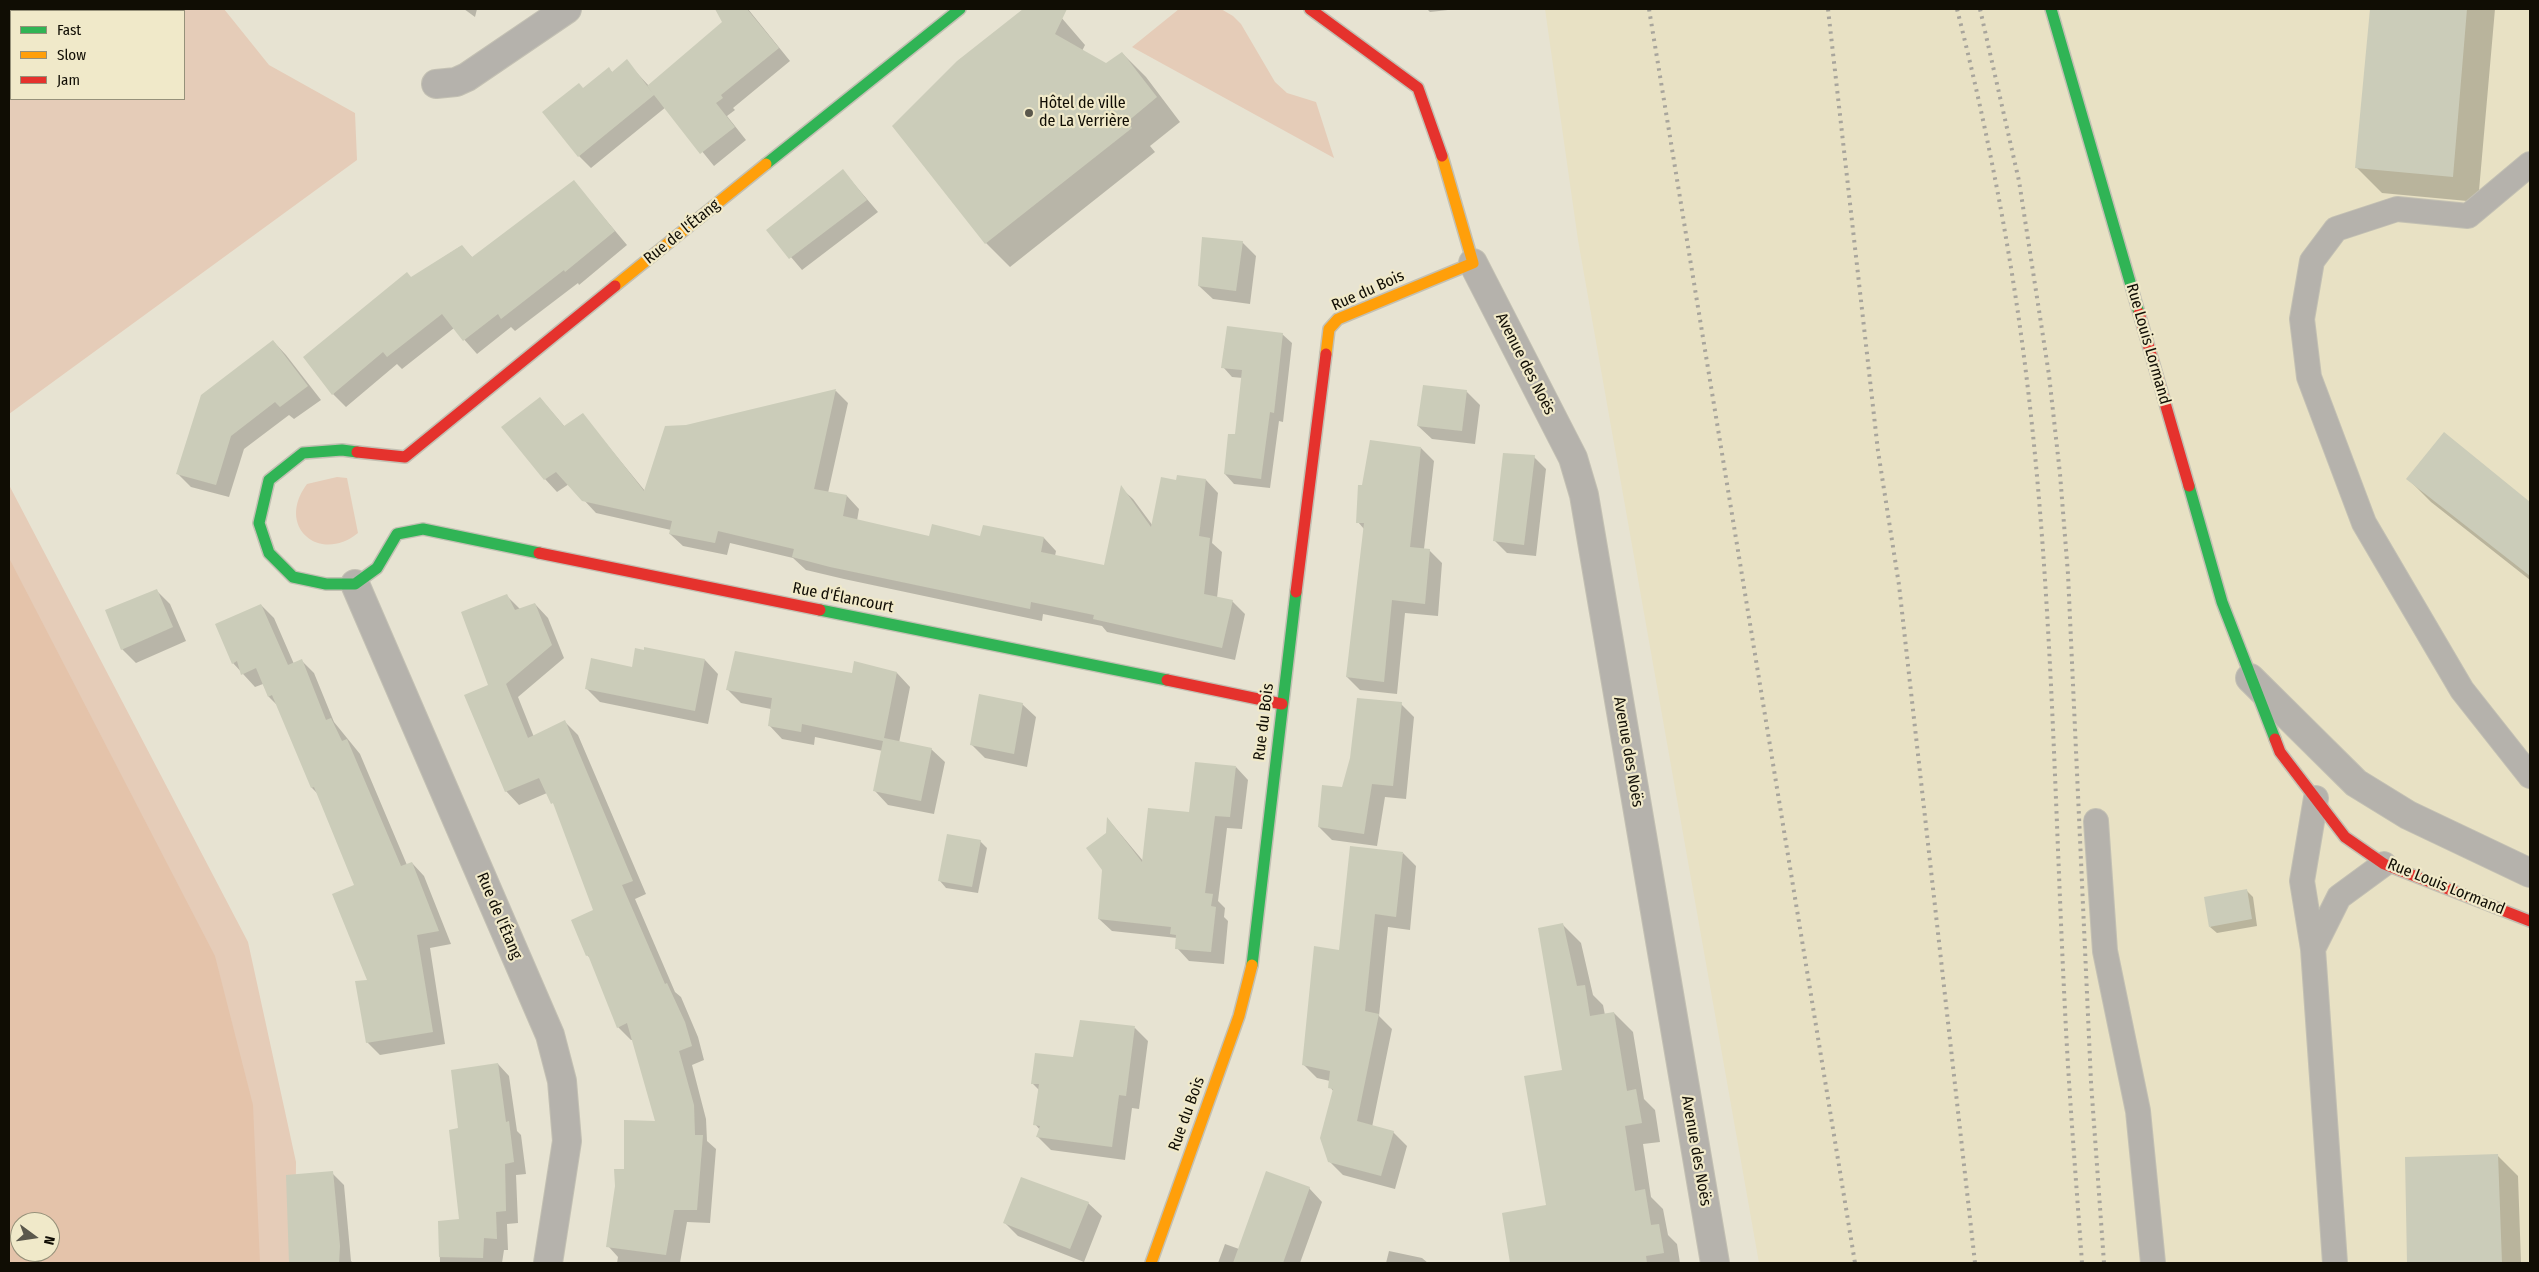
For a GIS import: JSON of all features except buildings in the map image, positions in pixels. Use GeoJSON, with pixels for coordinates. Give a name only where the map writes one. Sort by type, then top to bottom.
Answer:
{"type":"FeatureCollection","features":[{"type":"Feature","properties":{"kind":"street"},"geometry":{"type":"LineString","coordinates":[[436,84],[456,82],[467,77],[567,9]]}},
{"type":"Feature","properties":{"kind":"street","name":"Rue de l'Étang"},"geometry":{"type":"LineString","coordinates":[[548,1263],[567,1141],[562,1081],[550,1035],[356,584],[326,584],[293,577],[269,553],[259,523],[269,480],[303,453],[342,450],[405,457],[827,114],[960,9]]}},
{"type":"Feature","properties":{"kind":"street"},"geometry":{"type":"LineString","coordinates":[[1310,9],[1418,88],[1445,166],[1473,262]]}},
{"type":"Feature","properties":{"kind":"street","name":"Rue Louis Lormand"},"geometry":{"type":"LineString","coordinates":[[2051,9],[2222,602],[2280,752],[2345,837],[2384,864],[2530,921]]}},
{"type":"Feature","properties":{"kind":"street","name":"Rue du Bois"},"geometry":{"type":"LineString","coordinates":[[1151,1263],[1240,1016],[1252,967],[1328,329],[1338,318],[1473,262]]}},
{"type":"Feature","properties":{"kind":"street","name":"Avenue des Noës"},"geometry":{"type":"LineString","coordinates":[[1473,262],[1573,458],[1584,496],[1714,1263]]}},
{"type":"Feature","properties":{"kind":"street","name":"Rue d'Élancourt"},"geometry":{"type":"LineString","coordinates":[[356,584],[377,568],[397,534],[422,530],[432,531],[1282,704]]}},
{"type":"Feature","properties":{"kind":"street","name":"Rue Louis Lormand"},"geometry":{"type":"LineString","coordinates":[[2250,678],[2356,783],[2408,815],[2530,873]]}},
{"type":"Feature","properties":{"kind":"lane"},"geometry":{"type":"LineString","coordinates":[[2530,164],[2468,216],[2397,209],[2336,229],[2312,261],[2302,319],[2309,377],[2364,523],[2462,690],[2530,776]]}},
{"type":"Feature","properties":{"kind":"lane"},"geometry":{"type":"LineString","coordinates":[[2316,798],[2302,881],[2313,949],[2335,1263]]}},
{"type":"Feature","properties":{"kind":"lane"},"geometry":{"type":"LineString","coordinates":[[2096,821],[2106,951],[2138,1111],[2153,1263]]}},
{"type":"Feature","properties":{"kind":"lane"},"geometry":{"type":"LineString","coordinates":[[2313,949],[2339,897],[2384,864]]}},
{"type":"Feature","properties":{"kind":"shaded area"},"geometry":{"type":"Polygon","coordinates":[[[9,9],[224,9],[269,65],[355,113],[357,160],[9,414],[9,9]]]}},
{"type":"Feature","properties":{"kind":"shaded area"},"geometry":{"type":"Polygon","coordinates":[[[1179,9],[1221,9],[1233,16],[1241,24],[1275,82],[1287,93],[1316,102],[1334,158],[1132,47],[1179,9]]]}},
{"type":"Feature","properties":{"kind":"shaded area"},"geometry":{"type":"Polygon","coordinates":[[[1545,9],[2530,9],[2530,1263],[1759,1263],[1578,240],[1545,9]]]}},
{"type":"Feature","properties":{"kind":"shaded area"},"geometry":{"type":"Polygon","coordinates":[[[337,477],[347,478],[358,533],[344,542],[329,544],[317,542],[306,536],[299,527],[296,514],[298,500],[307,484],[337,477]]]}},
{"type":"Feature","properties":{"kind":"shaded area"},"geometry":{"type":"Polygon","coordinates":[[[9,485],[248,942],[296,1162],[295,1263],[9,1263],[9,485]]]}},
{"type":"Feature","properties":{"kind":"shaded area"},"geometry":{"type":"Polygon","coordinates":[[[9,558],[215,956],[253,1105],[260,1263],[9,1263],[9,558]]]}},
{"type":"Feature","properties":{"kind":"railway"},"geometry":{"type":"LineString","coordinates":[[1649,9],[1855,1263]]}},
{"type":"Feature","properties":{"kind":"railway"},"geometry":{"type":"LineString","coordinates":[[1828,9],[1878,451],[1899,585],[1975,1263]]}},
{"type":"Feature","properties":{"kind":"railway"},"geometry":{"type":"LineString","coordinates":[[1957,9],[1978,95],[2004,226],[2018,313],[2033,438],[2041,520],[2051,683],[2067,1042],[2082,1263]]}},
{"type":"Feature","properties":{"kind":"railway"},"geometry":{"type":"LineString","coordinates":[[1980,9],[2019,181],[2049,375],[2060,474],[2068,574],[2091,1082],[2104,1263]]}},
{"type":"Feature","properties":{"kind":"traffic: fast"},"geometry":{"type":"LineString","coordinates":[[766,164],[960,9]]}},
{"type":"Feature","properties":{"kind":"traffic: fast"},"geometry":{"type":"LineString","coordinates":[[2051,9],[2139,313]]}},
{"type":"Feature","properties":{"kind":"traffic: fast"},"geometry":{"type":"LineString","coordinates":[[357,452],[342,450],[303,453],[269,480],[259,523],[269,553],[293,577],[326,584],[355,584],[377,568],[397,534],[423,529],[539,553]]}},
{"type":"Feature","properties":{"kind":"traffic: fast"},"geometry":{"type":"LineString","coordinates":[[2189,486],[2222,602],[2275,739]]}},
{"type":"Feature","properties":{"kind":"traffic: fast"},"geometry":{"type":"LineString","coordinates":[[1252,965],[1296,592]]}},
{"type":"Feature","properties":{"kind":"traffic: fast"},"geometry":{"type":"LineString","coordinates":[[820,610],[1167,680]]}},
{"type":"Feature","properties":{"kind":"traffic: slow"},"geometry":{"type":"LineString","coordinates":[[1326,354],[1329,329],[1338,319],[1473,263],[1442,156]]}},
{"type":"Feature","properties":{"kind":"traffic: slow"},"geometry":{"type":"LineString","coordinates":[[615,286],[766,164]]}},
{"type":"Feature","properties":{"kind":"traffic: slow"},"geometry":{"type":"LineString","coordinates":[[1151,1263],[1239,1016],[1252,965]]}},
{"type":"Feature","properties":{"kind":"traffic: jam"},"geometry":{"type":"LineString","coordinates":[[1310,9],[1418,88],[1442,156]]}},
{"type":"Feature","properties":{"kind":"traffic: jam"},"geometry":{"type":"LineString","coordinates":[[357,452],[405,457],[615,286]]}},
{"type":"Feature","properties":{"kind":"traffic: jam"},"geometry":{"type":"LineString","coordinates":[[2139,313],[2189,486]]}},
{"type":"Feature","properties":{"kind":"traffic: jam"},"geometry":{"type":"LineString","coordinates":[[1296,592],[1326,354]]}},
{"type":"Feature","properties":{"kind":"traffic: jam"},"geometry":{"type":"LineString","coordinates":[[539,553],[820,610]]}},
{"type":"Feature","properties":{"kind":"traffic: jam"},"geometry":{"type":"LineString","coordinates":[[1167,680],[1282,704]]}},
{"type":"Feature","properties":{"kind":"traffic: jam"},"geometry":{"type":"LineString","coordinates":[[2275,739],[2280,752],[2345,837],[2384,864],[2530,921]]}},
{"type":"Feature","properties":{"kind":"place","name":"Hôtel de ville de La Verrière"},"geometry":{"type":"Point","coordinates":[1029,113]}}]}
